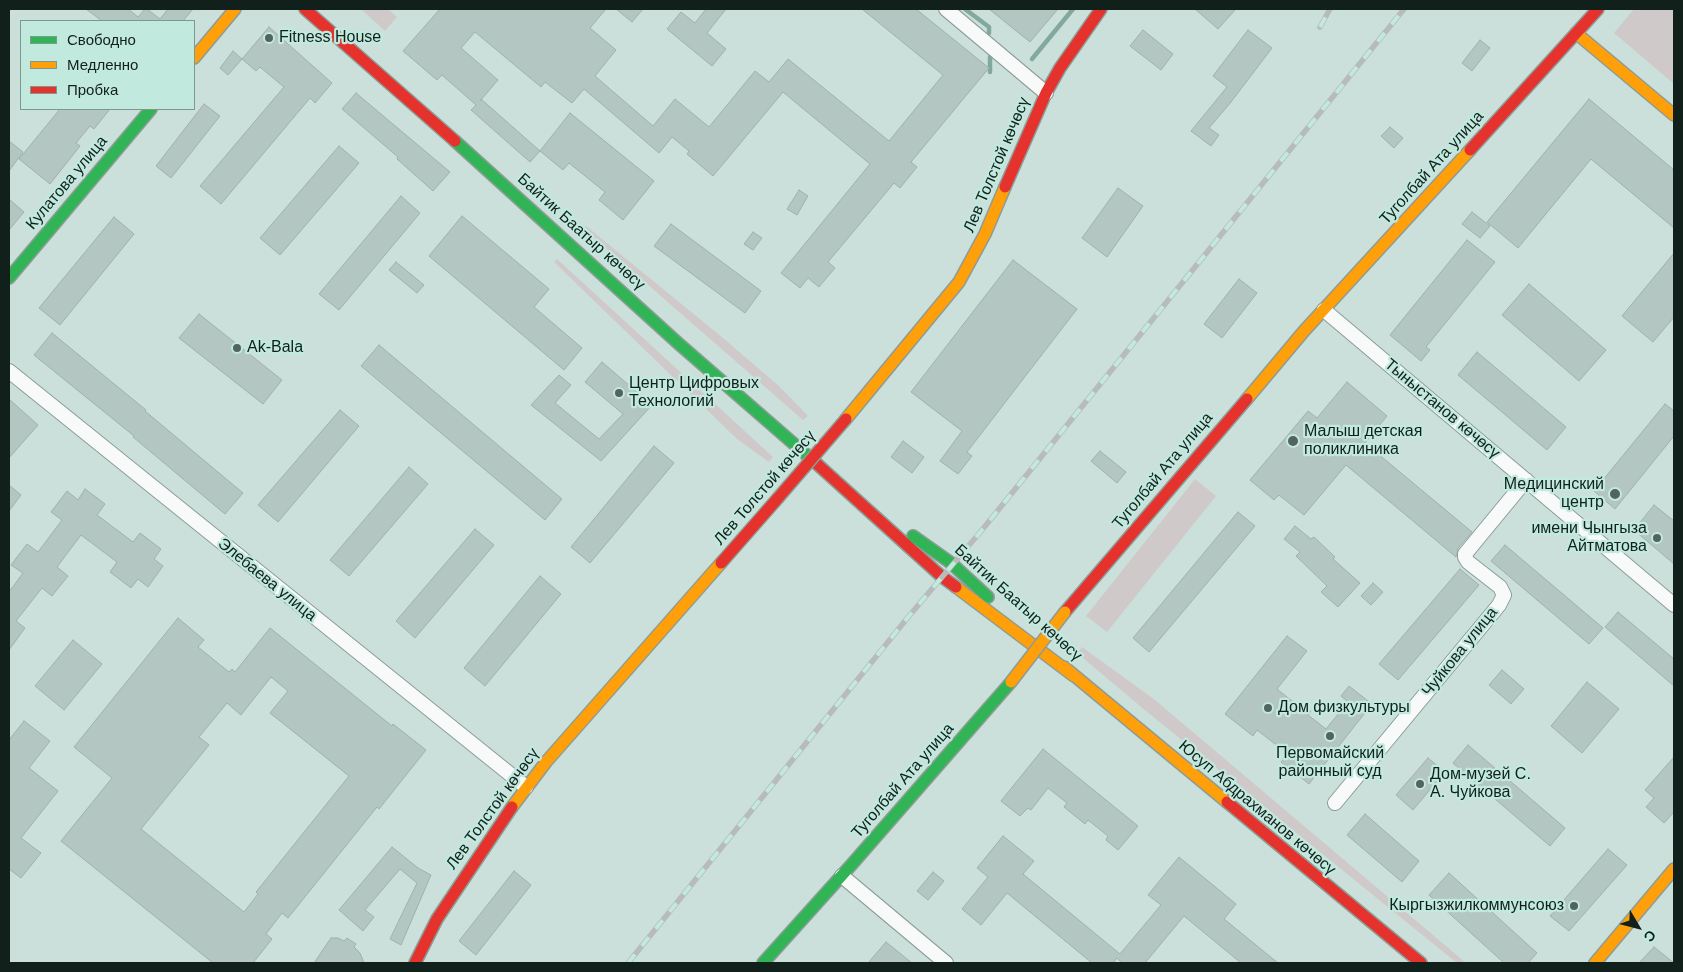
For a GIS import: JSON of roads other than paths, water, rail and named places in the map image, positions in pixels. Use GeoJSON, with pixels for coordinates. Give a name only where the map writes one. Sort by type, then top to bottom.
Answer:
{"type":"FeatureCollection","features":[{"type":"Feature","properties":{"kind":"main road"},"geometry":{"type":"LineString","coordinates":[[195,57],[235,9]]}},
{"type":"Feature","properties":{"kind":"main road","name":"Байтик Баатыр көчөсү"},"geometry":{"type":"LineString","coordinates":[[305,9],[486,168],[679,344],[834,479],[941,576],[1074,676]]}},
{"type":"Feature","properties":{"kind":"main road","name":"Лев Толстой көчөсү"},"geometry":{"type":"LineString","coordinates":[[415,963],[437,918],[526,787],[846,419],[959,282],[986,234],[1046,93],[1060,68],[1101,9]]}},
{"type":"Feature","properties":{"kind":"main road","name":"Туголбай Ата улица"},"geometry":{"type":"LineString","coordinates":[[763,963],[842,876],[1011,682],[1065,612],[1278,361],[1598,9]]}},
{"type":"Feature","properties":{"kind":"main road"},"geometry":{"type":"LineString","coordinates":[[1576,33],[1674,115]]}},
{"type":"Feature","properties":{"kind":"main road","name":"Кулатова улица"},"geometry":{"type":"LineString","coordinates":[[9,278],[150,110]]}},
{"type":"Feature","properties":{"kind":"main road","name":"Байтик Баатыр көчөсү"},"geometry":{"type":"LineString","coordinates":[[834,479],[952,563],[1074,676]]}},
{"type":"Feature","properties":{"kind":"main road","name":"Юсуп Абдрахманов көчөсү"},"geometry":{"type":"LineString","coordinates":[[1074,676],[1421,963]]}},
{"type":"Feature","properties":{"kind":"main road"},"geometry":{"type":"LineString","coordinates":[[1595,963],[1674,869]]}},
{"type":"Feature","properties":{"kind":"street"},"geometry":{"type":"LineString","coordinates":[[946,9],[1046,93]]}},
{"type":"Feature","properties":{"kind":"street","name":"Тыныстанов көчөсү"},"geometry":{"type":"LineString","coordinates":[[1324,310],[1674,605]]}},
{"type":"Feature","properties":{"kind":"street","name":"Элебаева улица"},"geometry":{"type":"LineString","coordinates":[[9,371],[526,787]]}},
{"type":"Feature","properties":{"kind":"street","name":"Чуйкова улица"},"geometry":{"type":"LineString","coordinates":[[1335,803],[1499,604],[1504,595],[1500,587],[1468,562],[1465,554],[1526,480]]}},
{"type":"Feature","properties":{"kind":"street"},"geometry":{"type":"LineString","coordinates":[[842,876],[946,963]]}},
{"type":"Feature","properties":{"kind":"waterway"},"geometry":{"type":"LineString","coordinates":[[965,9],[989,27],[989,33]]}},
{"type":"Feature","properties":{"kind":"waterway"},"geometry":{"type":"LineString","coordinates":[[1032,59],[1073,9]]}},
{"type":"Feature","properties":{"kind":"waterway"},"geometry":{"type":"LineString","coordinates":[[990,57],[990,72]]}},
{"type":"Feature","properties":{"kind":"railway"},"geometry":{"type":"LineString","coordinates":[[1320,27],[1330,9]]}},
{"type":"Feature","properties":{"kind":"railway"},"geometry":{"type":"LineString","coordinates":[[628,963],[1404,9]]}},
{"type":"Feature","properties":{"kind":"place","name":"Fitness House"},"geometry":{"type":"Point","coordinates":[269,38]}},
{"type":"Feature","properties":{"kind":"place","name":"Ak-Bala"},"geometry":{"type":"Point","coordinates":[237,348]}},
{"type":"Feature","properties":{"kind":"place","name":"Центр Цифровых Технологий"},"geometry":{"type":"Point","coordinates":[619,393]}},
{"type":"Feature","properties":{"kind":"place","name":"Малыш детская поликлиника"},"geometry":{"type":"Point","coordinates":[1293,441]}},
{"type":"Feature","properties":{"kind":"place","name":"Медицинский центр"},"geometry":{"type":"Point","coordinates":[1615,494]}},
{"type":"Feature","properties":{"kind":"place","name":"имени Чынгыза Айтматова"},"geometry":{"type":"Point","coordinates":[1657,538]}},
{"type":"Feature","properties":{"kind":"place","name":"Дом физкультуры"},"geometry":{"type":"Point","coordinates":[1268,708]}},
{"type":"Feature","properties":{"kind":"place","name":"Первомайский районный суд"},"geometry":{"type":"Point","coordinates":[1330,736]}},
{"type":"Feature","properties":{"kind":"place","name":"Дом-музей С. А. Чуйкова"},"geometry":{"type":"Point","coordinates":[1420,784]}},
{"type":"Feature","properties":{"kind":"place","name":"Кыргызжилкоммунсоюз"},"geometry":{"type":"Point","coordinates":[1574,906]}}]}
